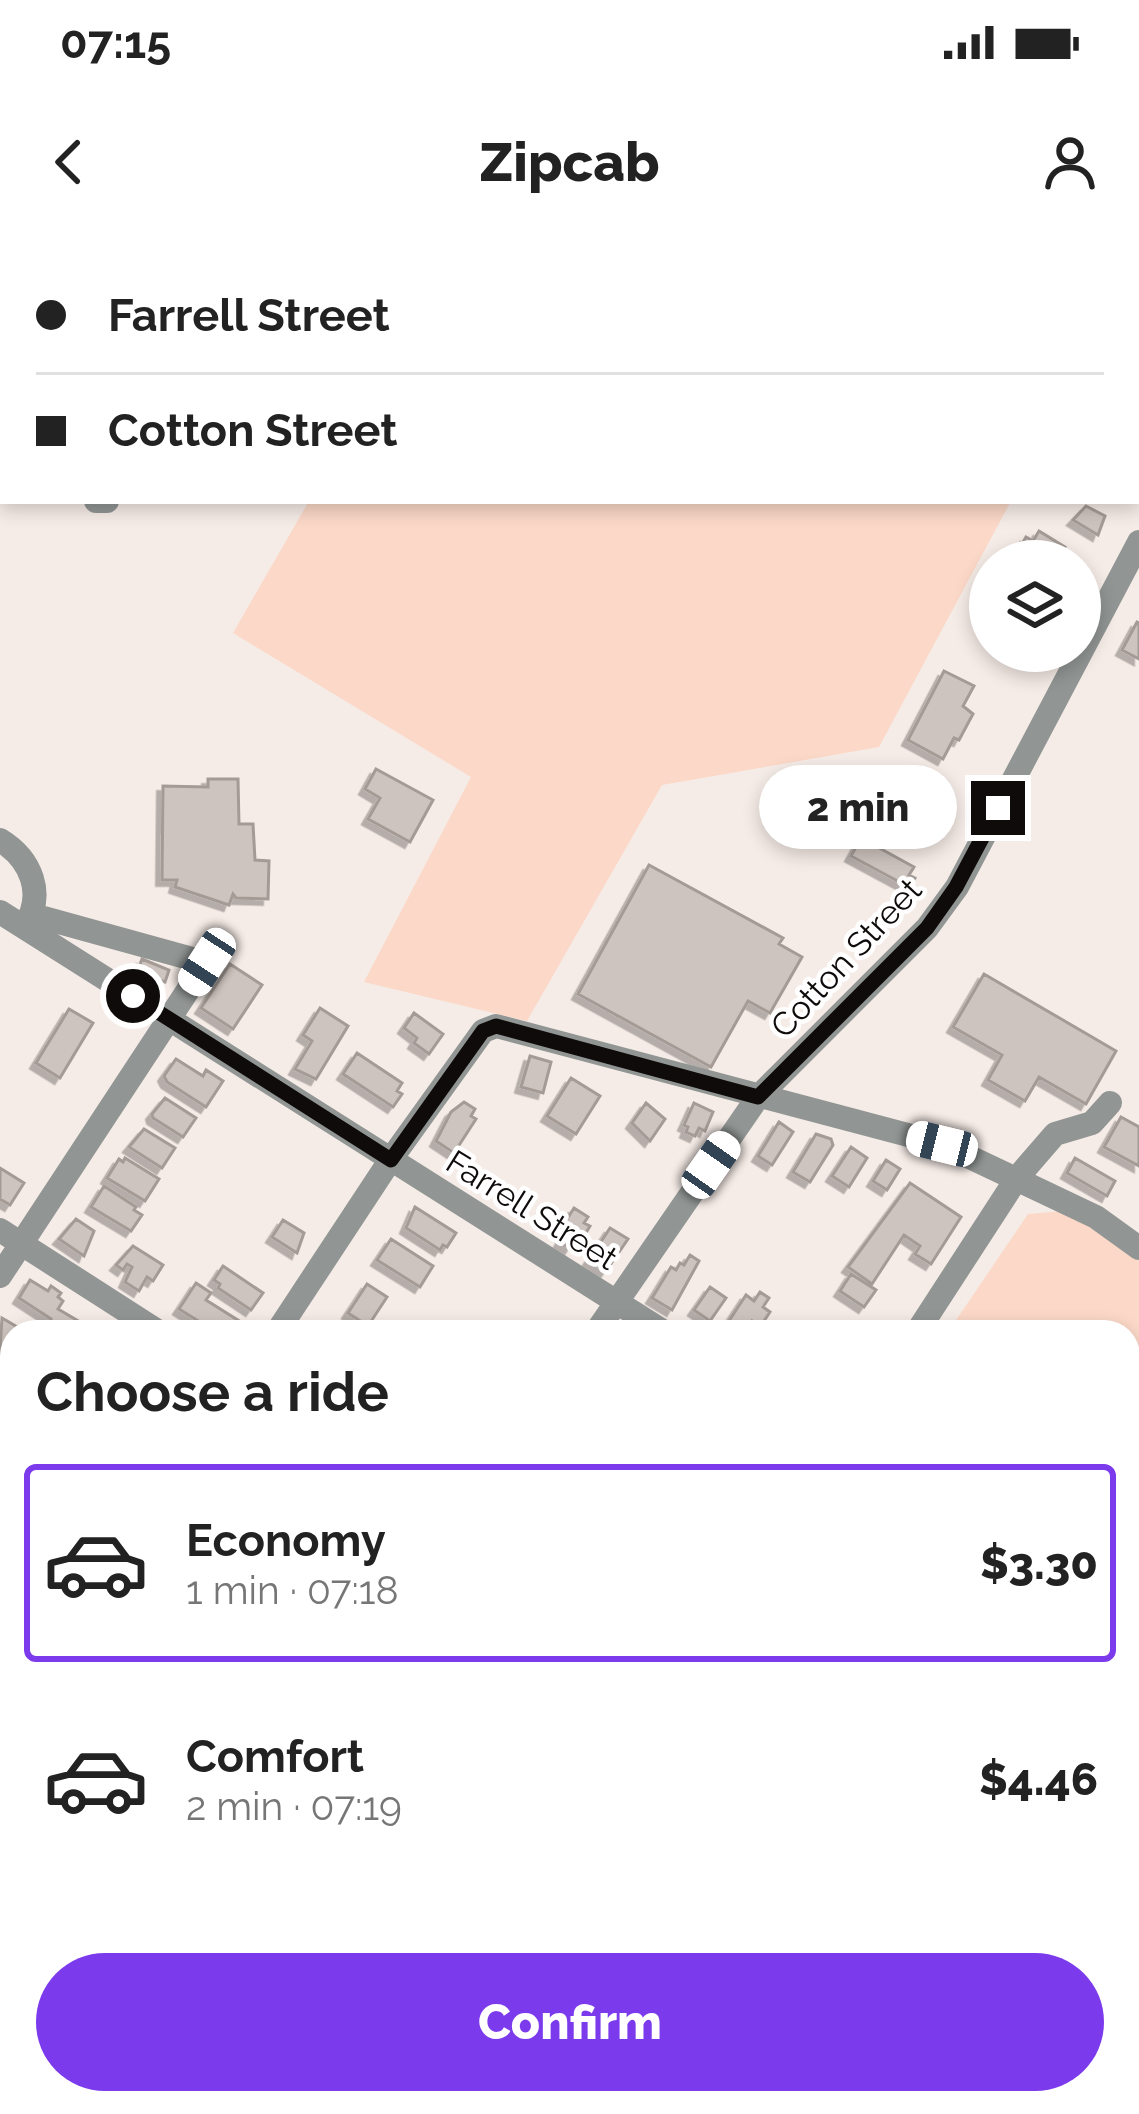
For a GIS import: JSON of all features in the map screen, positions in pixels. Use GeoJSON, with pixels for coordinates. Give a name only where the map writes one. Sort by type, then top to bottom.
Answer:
{"type":"FeatureCollection","features":[{"type":"Feature","properties":{"kind":"street","name":"Cotton Street"},"geometry":{"type":"LineString","coordinates":[[604,1320],[758,1097],[927,928],[956,887],[1132,573],[1139,542]]}},
{"type":"Feature","properties":{"kind":"street"},"geometry":{"type":"LineString","coordinates":[[0,841],[19,852],[30,868],[35,896],[27,923]]}},
{"type":"Feature","properties":{"kind":"street","name":"Farrell Street"},"geometry":{"type":"LineString","coordinates":[[0,912],[27,923],[169,1019],[645,1320]]}},
{"type":"Feature","properties":{"kind":"street"},"geometry":{"type":"LineString","coordinates":[[0,1276],[10,1237],[213,953],[44,918],[27,923]]}},
{"type":"Feature","properties":{"kind":"street"},"geometry":{"type":"LineString","coordinates":[[285,1320],[483,1031],[496,1026],[942,1144],[1096,1217],[1139,1248]]}},
{"type":"Feature","properties":{"kind":"street"},"geometry":{"type":"LineString","coordinates":[[925,1320],[1017,1178],[1055,1134],[1092,1123],[1110,1103]]}},
{"type":"Feature","properties":{"kind":"street"},"geometry":{"type":"LineString","coordinates":[[10,1237],[140,1320]]}},
{"type":"Feature","properties":{"kind":"shaded area"},"geometry":{"type":"Polygon","coordinates":[[[307,504],[1009,504],[990,540],[969,540],[969,579],[879,747],[662,785],[527,1021],[364,982],[471,777],[233,633],[307,504]]]}},
{"type":"Feature","properties":{"kind":"shaded area"},"geometry":{"type":"Polygon","coordinates":[[[1064,1211],[1139,1257],[1139,1320],[956,1320],[1028,1214],[1064,1211]]]}},
{"type":"Feature","properties":{"kind":"building"},"geometry":{"type":"Polygon","coordinates":[[[1086,506],[1105,516],[1098,535],[1073,520],[1086,506]]]}},
{"type":"Feature","properties":{"kind":"building"},"geometry":{"type":"Polygon","coordinates":[[[1039,531],[1054,540],[1034,540],[1039,531]]]}},
{"type":"Feature","properties":{"kind":"building"},"geometry":{"type":"Polygon","coordinates":[[[1139,623],[1139,659],[1122,650],[1139,623]]]}},
{"type":"Feature","properties":{"kind":"building"},"geometry":{"type":"Polygon","coordinates":[[[944,671],[974,686],[963,706],[973,714],[943,759],[908,740],[944,671]]]}},
{"type":"Feature","properties":{"kind":"building"},"geometry":{"type":"Polygon","coordinates":[[[376,769],[433,800],[410,842],[368,819],[380,798],[365,789],[376,769]]]}},
{"type":"Feature","properties":{"kind":"building"},"geometry":{"type":"Polygon","coordinates":[[[208,779],[238,779],[239,824],[253,824],[255,860],[269,861],[268,899],[233,894],[229,905],[175,887],[177,880],[162,880],[163,786],[208,787],[208,779]]]}},
{"type":"Feature","properties":{"kind":"building"},"geometry":{"type":"Polygon","coordinates":[[[861,838],[914,867],[909,875],[915,878],[912,883],[905,885],[851,856],[861,838]]]}},
{"type":"Feature","properties":{"kind":"building"},"geometry":{"type":"Polygon","coordinates":[[[649,865],[783,938],[779,944],[802,957],[770,1013],[748,1001],[711,1067],[578,994],[649,865]]]}},
{"type":"Feature","properties":{"kind":"building"},"geometry":{"type":"Polygon","coordinates":[[[142,959],[169,970],[165,982],[137,972],[142,959]]]}},
{"type":"Feature","properties":{"kind":"building"},"geometry":{"type":"Polygon","coordinates":[[[230,964],[262,985],[233,1029],[201,1008],[230,964]]]}},
{"type":"Feature","properties":{"kind":"building"},"geometry":{"type":"Polygon","coordinates":[[[984,974],[1116,1051],[1086,1104],[1039,1077],[1025,1101],[988,1080],[1002,1055],[953,1027],[984,974]]]}},
{"type":"Feature","properties":{"kind":"building"},"geometry":{"type":"Polygon","coordinates":[[[320,1008],[348,1026],[316,1079],[295,1069],[312,1041],[303,1035],[320,1008]]]}},
{"type":"Feature","properties":{"kind":"building"},"geometry":{"type":"Polygon","coordinates":[[[69,1009],[93,1023],[60,1078],[36,1063],[69,1009]]]}},
{"type":"Feature","properties":{"kind":"building"},"geometry":{"type":"Polygon","coordinates":[[[414,1013],[443,1034],[429,1054],[404,1028],[414,1013]]]}},
{"type":"Feature","properties":{"kind":"building"},"geometry":{"type":"Polygon","coordinates":[[[357,1053],[402,1083],[397,1091],[402,1094],[393,1107],[343,1074],[357,1053]]]}},
{"type":"Feature","properties":{"kind":"building"},"geometry":{"type":"Polygon","coordinates":[[[530,1056],[551,1062],[543,1093],[521,1087],[530,1056]]]}},
{"type":"Feature","properties":{"kind":"building"},"geometry":{"type":"Polygon","coordinates":[[[176,1059],[203,1076],[206,1070],[223,1081],[206,1107],[167,1082],[164,1076],[176,1059]]]}},
{"type":"Feature","properties":{"kind":"building"},"geometry":{"type":"Polygon","coordinates":[[[571,1078],[600,1096],[576,1134],[547,1116],[571,1078]]]}},
{"type":"Feature","properties":{"kind":"building"},"geometry":{"type":"Polygon","coordinates":[[[165,1098],[196,1118],[183,1137],[153,1118],[165,1098]]]}},
{"type":"Feature","properties":{"kind":"building"},"geometry":{"type":"Polygon","coordinates":[[[464,1102],[475,1109],[471,1116],[476,1119],[454,1153],[436,1141],[451,1112],[464,1102]]]}},
{"type":"Feature","properties":{"kind":"building"},"geometry":{"type":"Polygon","coordinates":[[[646,1103],[665,1119],[650,1141],[632,1123],[646,1103]]]}},
{"type":"Feature","properties":{"kind":"building"},"geometry":{"type":"Polygon","coordinates":[[[694,1103],[713,1112],[705,1131],[699,1128],[695,1136],[684,1125],[694,1103]]]}},
{"type":"Feature","properties":{"kind":"building"},"geometry":{"type":"Polygon","coordinates":[[[1121,1117],[1139,1127],[1139,1166],[1104,1147],[1121,1117]]]}},
{"type":"Feature","properties":{"kind":"building"},"geometry":{"type":"Polygon","coordinates":[[[779,1122],[793,1132],[772,1165],[758,1156],[779,1122]]]}},
{"type":"Feature","properties":{"kind":"building"},"geometry":{"type":"Polygon","coordinates":[[[144,1129],[175,1148],[162,1168],[129,1147],[144,1129]]]}},
{"type":"Feature","properties":{"kind":"building"},"geometry":{"type":"Polygon","coordinates":[[[816,1134],[831,1139],[833,1145],[810,1182],[793,1172],[816,1134]]]}},
{"type":"Feature","properties":{"kind":"building"},"geometry":{"type":"Polygon","coordinates":[[[851,1147],[867,1158],[849,1187],[832,1176],[851,1147]]]}},
{"type":"Feature","properties":{"kind":"building"},"geometry":{"type":"Polygon","coordinates":[[[125,1158],[159,1179],[145,1201],[107,1178],[119,1159],[123,1162],[125,1158]]]}},
{"type":"Feature","properties":{"kind":"building"},"geometry":{"type":"Polygon","coordinates":[[[1075,1158],[1115,1181],[1107,1196],[1067,1173],[1075,1158]]]}},
{"type":"Feature","properties":{"kind":"building"},"geometry":{"type":"Polygon","coordinates":[[[886,1160],[900,1169],[887,1190],[873,1181],[886,1160]]]}},
{"type":"Feature","properties":{"kind":"building"},"geometry":{"type":"Polygon","coordinates":[[[0,1168],[24,1183],[10,1205],[0,1199],[0,1168]]]}},
{"type":"Feature","properties":{"kind":"building"},"geometry":{"type":"Polygon","coordinates":[[[910,1183],[961,1217],[931,1264],[915,1254],[920,1246],[904,1235],[872,1284],[848,1267],[910,1183]]]}},
{"type":"Feature","properties":{"kind":"building"},"geometry":{"type":"Polygon","coordinates":[[[104,1186],[142,1215],[131,1231],[91,1207],[104,1186]]]}},
{"type":"Feature","properties":{"kind":"building"},"geometry":{"type":"Polygon","coordinates":[[[415,1207],[456,1233],[447,1247],[440,1250],[406,1228],[415,1207]]]}},
{"type":"Feature","properties":{"kind":"building"},"geometry":{"type":"Polygon","coordinates":[[[574,1208],[588,1217],[584,1223],[590,1226],[578,1246],[573,1243],[570,1248],[560,1242],[563,1236],[558,1233],[574,1208]]]}},
{"type":"Feature","properties":{"kind":"building"},"geometry":{"type":"Polygon","coordinates":[[[76,1219],[94,1231],[84,1256],[59,1239],[76,1219]]]}},
{"type":"Feature","properties":{"kind":"building"},"geometry":{"type":"Polygon","coordinates":[[[283,1220],[304,1233],[297,1253],[272,1237],[283,1220]]]}},
{"type":"Feature","properties":{"kind":"building"},"geometry":{"type":"Polygon","coordinates":[[[610,1228],[628,1239],[606,1271],[589,1260],[610,1228]]]}},
{"type":"Feature","properties":{"kind":"building"},"geometry":{"type":"Polygon","coordinates":[[[391,1239],[433,1266],[420,1287],[377,1260],[391,1239]]]}},
{"type":"Feature","properties":{"kind":"building"},"geometry":{"type":"Polygon","coordinates":[[[133,1246],[163,1265],[153,1281],[147,1277],[139,1291],[125,1282],[132,1267],[127,1264],[123,1270],[116,1265],[133,1246]]]}},
{"type":"Feature","properties":{"kind":"building"},"geometry":{"type":"Polygon","coordinates":[[[690,1255],[699,1261],[672,1310],[652,1298],[671,1267],[676,1270],[680,1263],[684,1265],[690,1255]]]}},
{"type":"Feature","properties":{"kind":"building"},"geometry":{"type":"Polygon","coordinates":[[[223,1266],[263,1293],[251,1310],[218,1288],[214,1280],[223,1266]]]}},
{"type":"Feature","properties":{"kind":"building"},"geometry":{"type":"Polygon","coordinates":[[[851,1274],[876,1290],[864,1307],[840,1291],[851,1274]]]}},
{"type":"Feature","properties":{"kind":"building"},"geometry":{"type":"Polygon","coordinates":[[[30,1280],[48,1291],[51,1286],[61,1293],[58,1309],[77,1320],[50,1320],[19,1298],[30,1280]]]}},
{"type":"Feature","properties":{"kind":"building"},"geometry":{"type":"Polygon","coordinates":[[[196,1283],[211,1293],[206,1300],[238,1320],[197,1320],[179,1309],[196,1283]]]}},
{"type":"Feature","properties":{"kind":"building"},"geometry":{"type":"Polygon","coordinates":[[[367,1284],[387,1297],[372,1320],[359,1320],[348,1313],[367,1284]]]}},
{"type":"Feature","properties":{"kind":"building"},"geometry":{"type":"Polygon","coordinates":[[[710,1287],[726,1298],[711,1320],[694,1310],[710,1287]]]}},
{"type":"Feature","properties":{"kind":"building"},"geometry":{"type":"Polygon","coordinates":[[[760,1292],[769,1298],[763,1307],[770,1312],[765,1320],[730,1320],[746,1295],[754,1301],[760,1292]]]}},
{"type":"Feature","properties":{"kind":"route"},"geometry":{"type":"LineString","coordinates":[[133,996],[391,1160],[483,1031],[496,1026],[758,1097],[927,928],[956,887],[998,808]]}}]}
